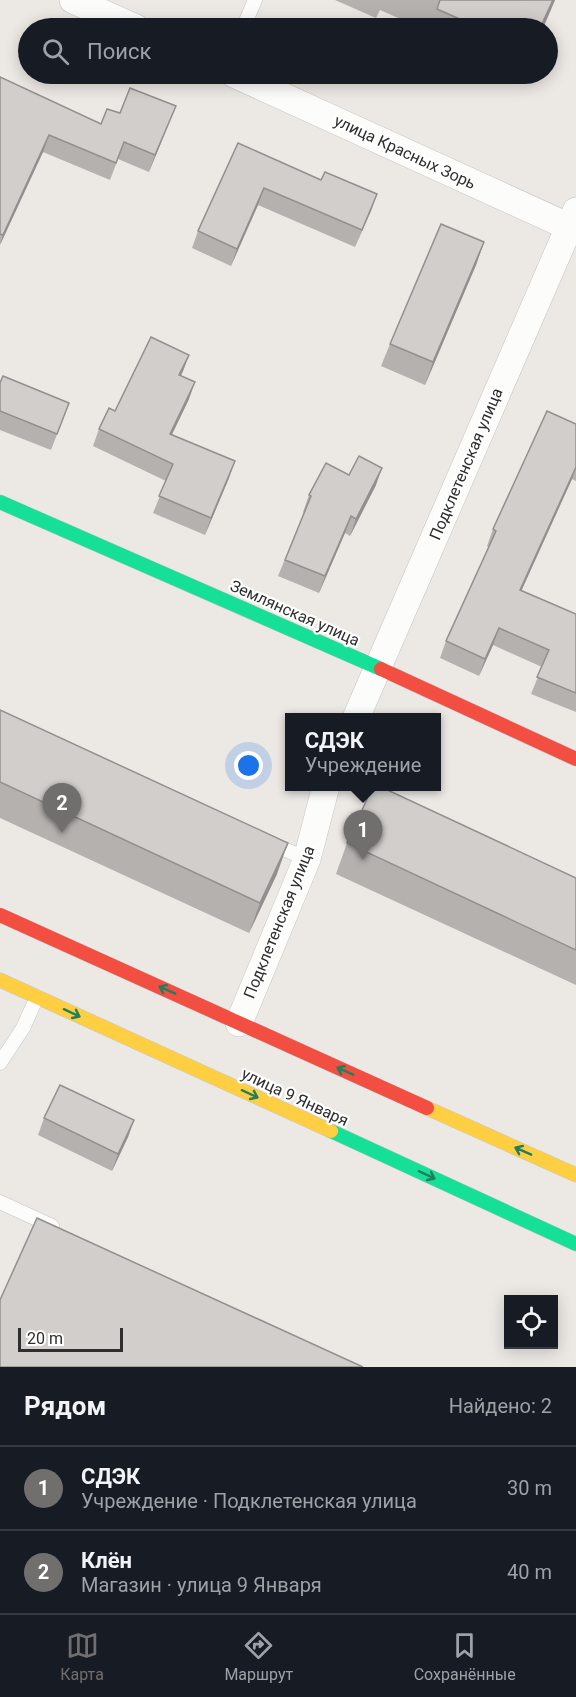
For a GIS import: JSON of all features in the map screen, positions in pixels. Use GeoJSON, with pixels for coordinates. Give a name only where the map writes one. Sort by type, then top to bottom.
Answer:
{"type":"FeatureCollection","features":[{"type":"Feature","properties":{"kind":"main road","name":"Землянская улица"},"geometry":{"type":"LineString","coordinates":[[0,502],[378,668],[576,759]]}},
{"type":"Feature","properties":{"kind":"main road"},"geometry":{"type":"LineString","coordinates":[[0,915],[576,1175]]}},
{"type":"Feature","properties":{"kind":"main road","name":"улица 9 Января"},"geometry":{"type":"LineString","coordinates":[[0,980],[576,1244]]}},
{"type":"Feature","properties":{"kind":"street"},"geometry":{"type":"LineString","coordinates":[[73,0],[114,18]]}},
{"type":"Feature","properties":{"kind":"street","name":"улица Красных Зорь"},"geometry":{"type":"LineString","coordinates":[[257,84],[574,222]]}},
{"type":"Feature","properties":{"kind":"street","name":"Подклетенская улица"},"geometry":{"type":"LineString","coordinates":[[358,713],[574,222]]}},
{"type":"Feature","properties":{"kind":"street","name":"Подклетенская улица"},"geometry":{"type":"LineString","coordinates":[[239,1023],[307,859],[325,791]]}},
{"type":"Feature","properties":{"kind":"lane"},"geometry":{"type":"LineString","coordinates":[[247,18],[255,0]]}},
{"type":"Feature","properties":{"kind":"lane"},"geometry":{"type":"LineString","coordinates":[[263,840],[307,859]]}},
{"type":"Feature","properties":{"kind":"lane"},"geometry":{"type":"LineString","coordinates":[[0,1063],[23,1028],[37,997]]}},
{"type":"Feature","properties":{"kind":"lane"},"geometry":{"type":"LineString","coordinates":[[0,1202],[64,1232]]}},
{"type":"Feature","properties":{"kind":"building"},"geometry":{"type":"Polygon","coordinates":[[[440,0],[553,0],[545,18],[457,18],[437,9],[440,0]]]}},
{"type":"Feature","properties":{"kind":"building"},"geometry":{"type":"Polygon","coordinates":[[[0,77],[101,124],[107,109],[120,113],[130,88],[176,106],[155,155],[124,142],[116,163],[49,135],[3,235],[0,234],[0,77]]]}},
{"type":"Feature","properties":{"kind":"building"},"geometry":{"type":"Polygon","coordinates":[[[238,143],[321,180],[325,172],[377,194],[362,230],[264,188],[237,249],[198,231],[238,143]]]}},
{"type":"Feature","properties":{"kind":"building"},"geometry":{"type":"Polygon","coordinates":[[[441,224],[484,242],[433,362],[390,344],[441,224]]]}},
{"type":"Feature","properties":{"kind":"building"},"geometry":{"type":"Polygon","coordinates":[[[151,337],[189,355],[179,375],[195,382],[170,434],[235,461],[211,518],[159,496],[173,464],[99,429],[109,408],[115,411],[151,337]]]}},
{"type":"Feature","properties":{"kind":"building"},"geometry":{"type":"Polygon","coordinates":[[[3,376],[69,403],[57,434],[0,411],[0,383],[3,376]]]}},
{"type":"Feature","properties":{"kind":"building"},"geometry":{"type":"Polygon","coordinates":[[[547,411],[576,424],[576,467],[520,590],[576,614],[576,693],[537,677],[549,650],[499,628],[485,659],[446,641],[496,531],[493,529],[547,411]]]}},
{"type":"Feature","properties":{"kind":"building"},"geometry":{"type":"Polygon","coordinates":[[[359,456],[382,468],[356,519],[351,516],[325,576],[285,560],[311,496],[309,495],[326,463],[349,475],[359,456]]]}},
{"type":"Feature","properties":{"kind":"building"},"geometry":{"type":"Polygon","coordinates":[[[0,710],[288,843],[260,903],[0,782],[0,710]]]}},
{"type":"Feature","properties":{"kind":"building"},"geometry":{"type":"Polygon","coordinates":[[[371,791],[390,791],[576,878],[576,950],[347,843],[371,791]]]}},
{"type":"Feature","properties":{"kind":"building"},"geometry":{"type":"Polygon","coordinates":[[[60,1085],[134,1120],[118,1154],[44,1118],[60,1085]]]}},
{"type":"Feature","properties":{"kind":"building"},"geometry":{"type":"Polygon","coordinates":[[[37,1218],[363,1367],[0,1367],[0,1300],[37,1218]]]}},
{"type":"Feature","properties":{"kind":"traffic: fast"},"geometry":{"type":"LineString","coordinates":[[0,502],[381,669]]}},
{"type":"Feature","properties":{"kind":"traffic: fast"},"geometry":{"type":"LineString","coordinates":[[331,1131],[576,1244]]}},
{"type":"Feature","properties":{"kind":"traffic: slow"},"geometry":{"type":"LineString","coordinates":[[0,980],[331,1131]]}},
{"type":"Feature","properties":{"kind":"traffic: slow"},"geometry":{"type":"LineString","coordinates":[[427,1108],[576,1175]]}},
{"type":"Feature","properties":{"kind":"traffic: jam"},"geometry":{"type":"LineString","coordinates":[[381,669],[576,759]]}},
{"type":"Feature","properties":{"kind":"traffic: jam"},"geometry":{"type":"LineString","coordinates":[[0,915],[427,1108]]}},
{"type":"Feature","properties":{"kind":"place","name":"Клён"},"geometry":{"type":"Point","coordinates":[62,833]}},
{"type":"Feature","properties":{"kind":"place","name":"СДЭК"},"geometry":{"type":"Point","coordinates":[363,860]}}]}
